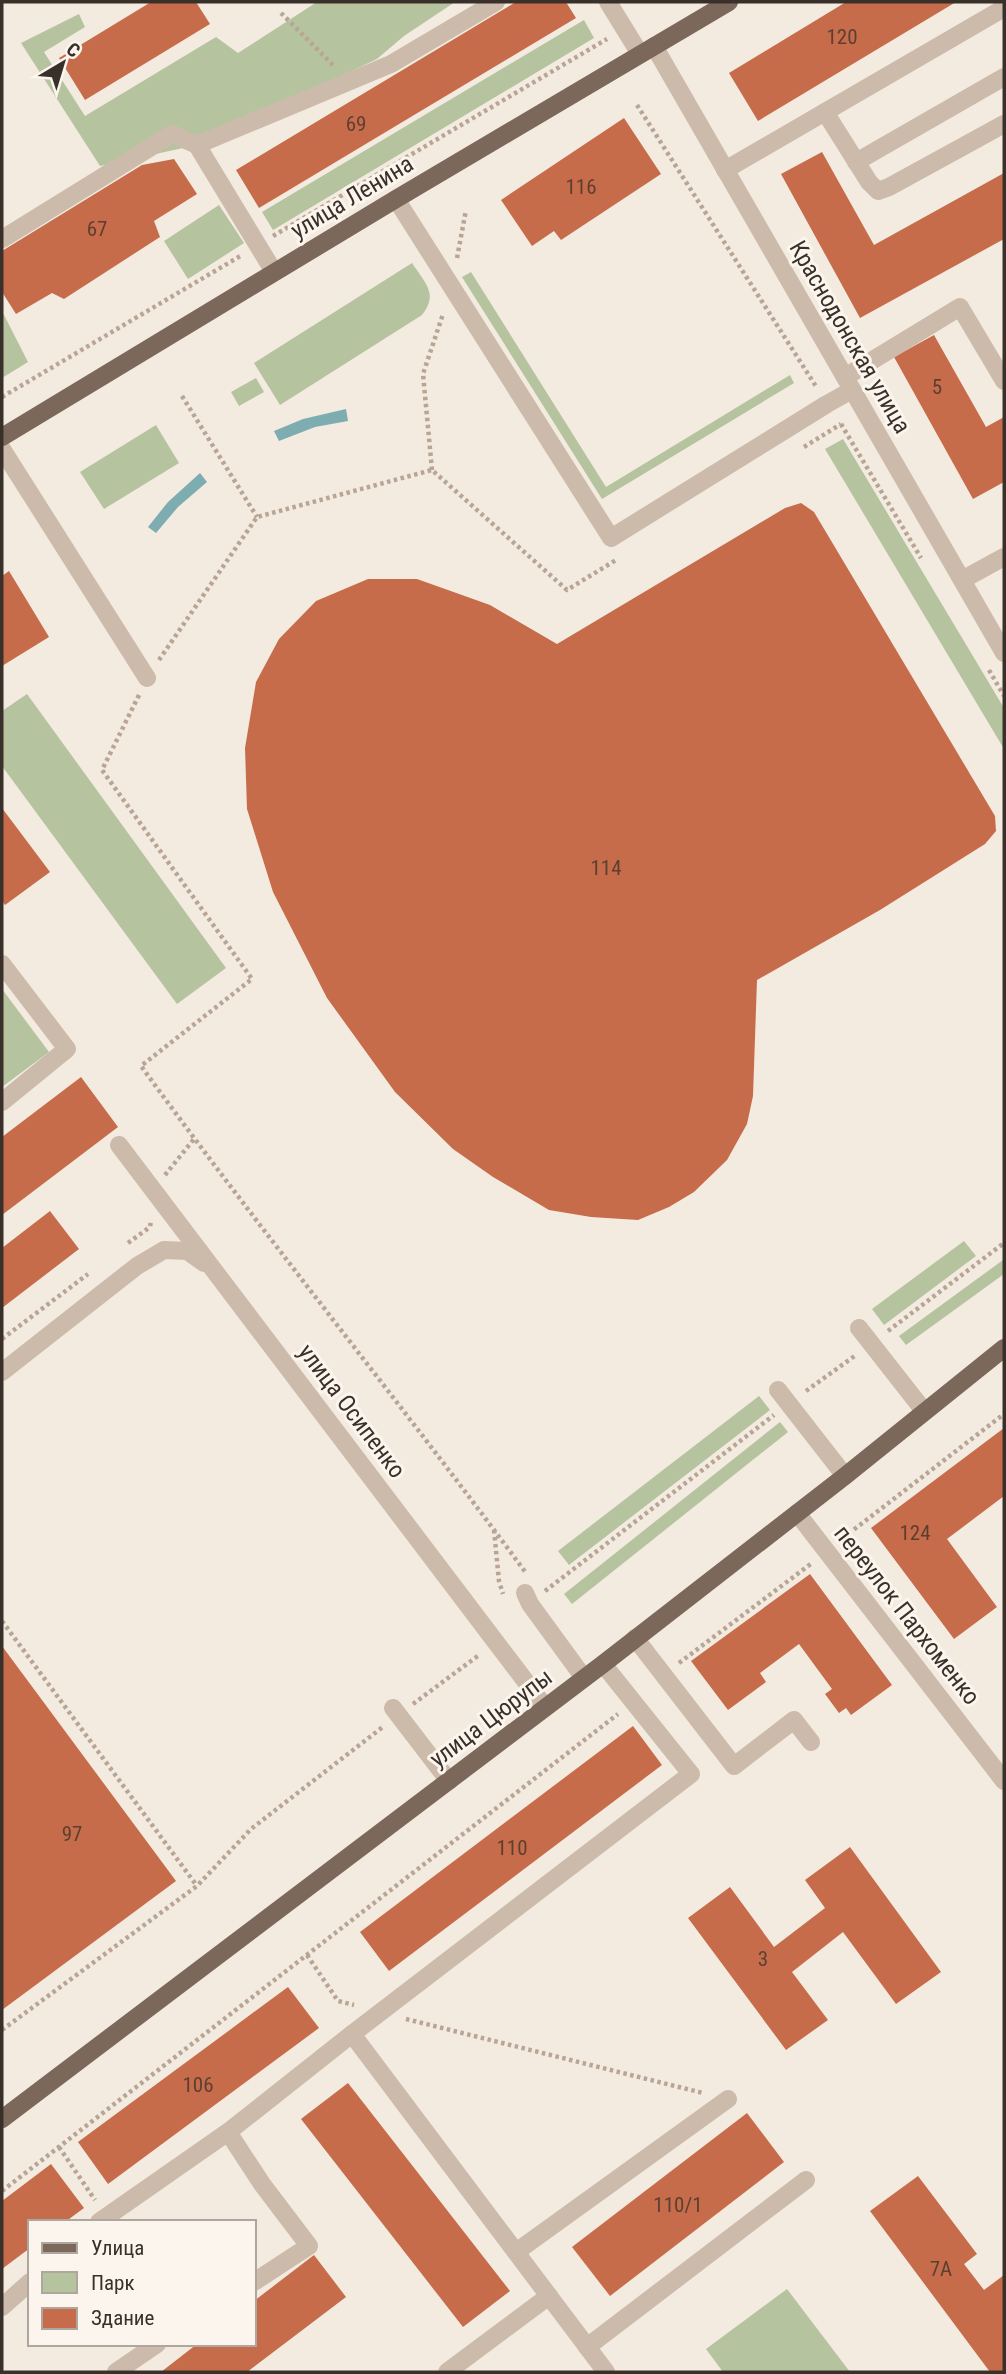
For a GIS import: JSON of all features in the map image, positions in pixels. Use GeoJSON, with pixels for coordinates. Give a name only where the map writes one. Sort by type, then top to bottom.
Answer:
{"type":"FeatureCollection","features":[{"type":"Feature","properties":{"kind":"main road","name":"улица Ленина"},"geometry":{"type":"LineString","coordinates":[[2,437],[729,2]]}},
{"type":"Feature","properties":{"kind":"main road","name":"улица Цюрупы"},"geometry":{"type":"LineString","coordinates":[[2,2119],[603,1664],[845,1476],[1004,1348]]}},
{"type":"Feature","properties":{"kind":"street"},"geometry":{"type":"LineString","coordinates":[[197,145],[391,64],[496,2]]}},
{"type":"Feature","properties":{"kind":"street","name":"Краснодонская улица"},"geometry":{"type":"LineString","coordinates":[[608,2],[624,29],[647,50],[725,170],[1004,653]]}},
{"type":"Feature","properties":{"kind":"street"},"geometry":{"type":"LineString","coordinates":[[725,170],[1004,4]]}},
{"type":"Feature","properties":{"kind":"street"},"geometry":{"type":"LineString","coordinates":[[856,162],[1004,77]]}},
{"type":"Feature","properties":{"kind":"street"},"geometry":{"type":"LineString","coordinates":[[825,112],[856,162],[878,191],[1004,124]]}},
{"type":"Feature","properties":{"kind":"street"},"geometry":{"type":"LineString","coordinates":[[2,239],[172,134],[197,145],[274,272]]}},
{"type":"Feature","properties":{"kind":"street"},"geometry":{"type":"LineString","coordinates":[[396,199],[611,538],[827,404],[848,384],[960,307],[1004,381]]}},
{"type":"Feature","properties":{"kind":"street"},"geometry":{"type":"LineString","coordinates":[[2,449],[147,678]]}},
{"type":"Feature","properties":{"kind":"street"},"geometry":{"type":"LineString","coordinates":[[962,580],[1004,557]]}},
{"type":"Feature","properties":{"kind":"street"},"geometry":{"type":"LineString","coordinates":[[2,964],[67,1049],[2,1102]]}},
{"type":"Feature","properties":{"kind":"street","name":"улица Осипенко"},"geometry":{"type":"LineString","coordinates":[[120,1144],[545,1707]]}},
{"type":"Feature","properties":{"kind":"street"},"geometry":{"type":"LineString","coordinates":[[2,1372],[137,1266],[164,1250],[187,1251],[215,1271]]}},
{"type":"Feature","properties":{"kind":"street"},"geometry":{"type":"LineString","coordinates":[[859,1328],[924,1411]]}},
{"type":"Feature","properties":{"kind":"street"},"geometry":{"type":"LineString","coordinates":[[783,1397],[845,1476]]}},
{"type":"Feature","properties":{"kind":"street","name":"переулок Пархоменко"},"geometry":{"type":"LineString","coordinates":[[797,1513],[1004,1781]]}},
{"type":"Feature","properties":{"kind":"street"},"geometry":{"type":"LineString","coordinates":[[532,1597],[584,1678]]}},
{"type":"Feature","properties":{"kind":"street"},"geometry":{"type":"LineString","coordinates":[[635,1638],[734,1766],[794,1720],[811,1742]]}},
{"type":"Feature","properties":{"kind":"street"},"geometry":{"type":"LineString","coordinates":[[103,2219],[228,2132],[691,1774],[603,1664]]}},
{"type":"Feature","properties":{"kind":"street"},"geometry":{"type":"LineString","coordinates":[[395,1711],[449,1781]]}},
{"type":"Feature","properties":{"kind":"street"},"geometry":{"type":"LineString","coordinates":[[352,2034],[606,2372]]}},
{"type":"Feature","properties":{"kind":"street"},"geometry":{"type":"LineString","coordinates":[[516,2252],[728,2099]]}},
{"type":"Feature","properties":{"kind":"street"},"geometry":{"type":"LineString","coordinates":[[228,2132],[262,2184],[309,2246],[256,2281]]}},
{"type":"Feature","properties":{"kind":"street"},"geometry":{"type":"LineString","coordinates":[[587,2347],[806,2180]]}},
{"type":"Feature","properties":{"kind":"street"},"geometry":{"type":"LineString","coordinates":[[2,2307],[28,2284]]}},
{"type":"Feature","properties":{"kind":"street"},"geometry":{"type":"LineString","coordinates":[[447,2372],[549,2296]]}},
{"type":"Feature","properties":{"kind":"street"},"geometry":{"type":"LineString","coordinates":[[116,2372],[154,2346]]}},
{"type":"Feature","properties":{"kind":"path"},"geometry":{"type":"LineString","coordinates":[[281,13],[349,82]]}},
{"type":"Feature","properties":{"kind":"path"},"geometry":{"type":"LineString","coordinates":[[2,397],[624,29]]}},
{"type":"Feature","properties":{"kind":"path"},"geometry":{"type":"LineString","coordinates":[[466,210],[452,289],[423,374],[432,470],[567,590],[627,554]]}},
{"type":"Feature","properties":{"kind":"path"},"geometry":{"type":"LineString","coordinates":[[182,396],[257,517]]}},
{"type":"Feature","properties":{"kind":"path"},"geometry":{"type":"LineString","coordinates":[[793,453],[841,424]]}},
{"type":"Feature","properties":{"kind":"path"},"geometry":{"type":"LineString","coordinates":[[432,470],[257,517],[147,678],[102,770],[252,979],[141,1066],[194,1139],[494,1529],[532,1597],[783,1397],[871,1344],[1004,1243]]}},
{"type":"Feature","properties":{"kind":"path"},"geometry":{"type":"LineString","coordinates":[[118,1251],[150,1227],[154,1189],[194,1139]]}},
{"type":"Feature","properties":{"kind":"path"},"geometry":{"type":"LineString","coordinates":[[2,1339],[97,1267]]}},
{"type":"Feature","properties":{"kind":"path"},"geometry":{"type":"LineString","coordinates":[[665,1674],[1004,1414]]}},
{"type":"Feature","properties":{"kind":"path"},"geometry":{"type":"LineString","coordinates":[[494,1529],[503,1595]]}},
{"type":"Feature","properties":{"kind":"path"},"geometry":{"type":"LineString","coordinates":[[2,1621],[197,1886]]}},
{"type":"Feature","properties":{"kind":"path"},"geometry":{"type":"LineString","coordinates":[[2,2030],[197,1886],[251,1829],[395,1711],[490,1647],[493,1638]]}},
{"type":"Feature","properties":{"kind":"path"},"geometry":{"type":"LineString","coordinates":[[2,2191],[633,1702]]}},
{"type":"Feature","properties":{"kind":"path"},"geometry":{"type":"LineString","coordinates":[[307,1955],[338,2001],[728,2099]]}},
{"type":"Feature","properties":{"kind":"path"},"geometry":{"type":"LineString","coordinates":[[59,2147],[103,2219]]}},
{"type":"Feature","properties":{"kind":"green space"},"geometry":{"type":"Polygon","coordinates":[[[317,2],[455,2],[404,36],[377,59],[197,145],[100,166],[21,43],[79,14],[85,27],[44,52],[85,116],[216,37],[238,53],[317,2]]]}},
{"type":"Feature","properties":{"kind":"green space"},"geometry":{"type":"Polygon","coordinates":[[[584,20],[594,38],[273,230],[262,212],[584,20]]]}},
{"type":"Feature","properties":{"kind":"green space"},"geometry":{"type":"Polygon","coordinates":[[[219,205],[244,243],[188,279],[164,241],[219,205]]]}},
{"type":"Feature","properties":{"kind":"green space"},"geometry":{"type":"Polygon","coordinates":[[[412,263],[430,295],[422,315],[280,405],[254,363],[412,263]]]}},
{"type":"Feature","properties":{"kind":"green space"},"geometry":{"type":"Polygon","coordinates":[[[471,272],[606,487],[790,375],[794,383],[602,499],[462,277],[471,272]]]}},
{"type":"Feature","properties":{"kind":"green space"},"geometry":{"type":"Polygon","coordinates":[[[2,311],[28,362],[2,378],[2,311]]]}},
{"type":"Feature","properties":{"kind":"green space"},"geometry":{"type":"Polygon","coordinates":[[[256,378],[264,392],[239,406],[231,392],[256,378]]]}},
{"type":"Feature","properties":{"kind":"green space"},"geometry":{"type":"Polygon","coordinates":[[[156,425],[179,463],[104,509],[80,472],[156,425]]]}},
{"type":"Feature","properties":{"kind":"green space"},"geometry":{"type":"Polygon","coordinates":[[[843,439],[1004,708],[1004,749],[825,449],[843,439]]]}},
{"type":"Feature","properties":{"kind":"green space"},"geometry":{"type":"Polygon","coordinates":[[[27,694],[226,968],[177,1004],[2,766],[2,711],[27,694]]]}},
{"type":"Feature","properties":{"kind":"green space"},"geometry":{"type":"Polygon","coordinates":[[[2,989],[49,1052],[2,1087],[2,989]]]}},
{"type":"Feature","properties":{"kind":"green space"},"geometry":{"type":"Polygon","coordinates":[[[964,1241],[976,1256],[884,1325],[872,1309],[964,1241]]]}},
{"type":"Feature","properties":{"kind":"green space"},"geometry":{"type":"Polygon","coordinates":[[[1003,1260],[1004,1274],[906,1345],[899,1336],[1003,1260]]]}},
{"type":"Feature","properties":{"kind":"green space"},"geometry":{"type":"Polygon","coordinates":[[[759,1396],[770,1410],[569,1565],[558,1551],[759,1396]]]}},
{"type":"Feature","properties":{"kind":"green space"},"geometry":{"type":"Polygon","coordinates":[[[780,1422],[788,1432],[572,1604],[564,1594],[780,1422]]]}},
{"type":"Feature","properties":{"kind":"green space"},"geometry":{"type":"Polygon","coordinates":[[[787,2289],[850,2372],[723,2372],[706,2349],[787,2289]]]}},
{"type":"Feature","properties":{"kind":"water"},"geometry":{"type":"Polygon","coordinates":[[[346,409],[348,421],[315,427],[279,441],[274,431],[303,419],[346,409]]]}},
{"type":"Feature","properties":{"kind":"water"},"geometry":{"type":"Polygon","coordinates":[[[200,473],[207,482],[178,507],[156,533],[148,527],[168,502],[200,473]]]}},
{"type":"Feature","properties":{"kind":"building"},"geometry":{"type":"Polygon","coordinates":[[[151,2],[196,2],[210,24],[85,100],[59,58],[151,2]]]}},
{"type":"Feature","properties":{"kind":"building"},"geometry":{"type":"Polygon","coordinates":[[[516,2],[566,2],[576,18],[259,208],[236,170],[516,2]]]}},
{"type":"Feature","properties":{"kind":"building"},"geometry":{"type":"Polygon","coordinates":[[[846,2],[956,2],[758,121],[729,73],[846,2]]]}},
{"type":"Feature","properties":{"kind":"building"},"geometry":{"type":"Polygon","coordinates":[[[624,118],[661,174],[561,240],[554,231],[532,246],[501,200],[624,118]]]}},
{"type":"Feature","properties":{"kind":"building"},"geometry":{"type":"Polygon","coordinates":[[[822,152],[874,245],[1004,173],[1004,239],[860,318],[781,174],[822,152]]]}},
{"type":"Feature","properties":{"kind":"building"},"geometry":{"type":"Polygon","coordinates":[[[174,159],[197,194],[154,221],[160,237],[64,299],[52,293],[16,314],[2,292],[2,251],[142,165],[174,159]]]}},
{"type":"Feature","properties":{"kind":"building"},"geometry":{"type":"Polygon","coordinates":[[[934,335],[986,427],[1004,417],[1004,482],[973,499],[894,357],[934,335]]]}},
{"type":"Feature","properties":{"kind":"building"},"geometry":{"type":"Polygon","coordinates":[[[801,503],[814,512],[995,816],[996,831],[985,844],[880,910],[757,980],[753,1096],[747,1124],[727,1160],[694,1192],[669,1207],[638,1220],[591,1217],[549,1210],[493,1177],[453,1149],[395,1092],[327,998],[273,892],[247,809],[245,748],[256,682],[279,639],[316,601],[368,579],[417,579],[490,605],[557,644],[785,508],[801,503]]]}},
{"type":"Feature","properties":{"kind":"building"},"geometry":{"type":"Polygon","coordinates":[[[9,571],[49,637],[2,666],[2,576],[9,571]]]}},
{"type":"Feature","properties":{"kind":"building"},"geometry":{"type":"Polygon","coordinates":[[[2,808],[50,872],[5,905],[2,901],[2,808]]]}},
{"type":"Feature","properties":{"kind":"building"},"geometry":{"type":"Polygon","coordinates":[[[81,1077],[118,1127],[2,1215],[2,1137],[81,1077]]]}},
{"type":"Feature","properties":{"kind":"building"},"geometry":{"type":"Polygon","coordinates":[[[50,1211],[79,1249],[2,1308],[2,1248],[50,1211]]]}},
{"type":"Feature","properties":{"kind":"building"},"geometry":{"type":"Polygon","coordinates":[[[1004,1428],[1004,1496],[947,1539],[997,1607],[954,1639],[871,1528],[1004,1428]]]}},
{"type":"Feature","properties":{"kind":"building"},"geometry":{"type":"Polygon","coordinates":[[[810,1574],[892,1685],[851,1715],[846,1708],[839,1713],[825,1694],[832,1689],[799,1644],[760,1673],[766,1682],[728,1710],[691,1661],[810,1574]]]}},
{"type":"Feature","properties":{"kind":"building"},"geometry":{"type":"Polygon","coordinates":[[[2,1646],[176,1881],[2,2010],[2,1646]]]}},
{"type":"Feature","properties":{"kind":"building"},"geometry":{"type":"Polygon","coordinates":[[[633,1726],[662,1765],[389,1971],[360,1932],[633,1726]]]}},
{"type":"Feature","properties":{"kind":"building"},"geometry":{"type":"Polygon","coordinates":[[[850,1847],[941,1972],[896,2004],[843,1932],[792,1972],[828,2020],[786,2050],[688,1918],[730,1887],[774,1947],[825,1908],[805,1880],[850,1847]]]}},
{"type":"Feature","properties":{"kind":"building"},"geometry":{"type":"Polygon","coordinates":[[[288,1987],[319,2028],[108,2184],[78,2142],[288,1987]]]}},
{"type":"Feature","properties":{"kind":"building"},"geometry":{"type":"Polygon","coordinates":[[[348,2083],[510,2291],[463,2327],[301,2119],[348,2083]]]}},
{"type":"Feature","properties":{"kind":"building"},"geometry":{"type":"Polygon","coordinates":[[[747,2113],[784,2162],[610,2296],[572,2247],[747,2113]]]}},
{"type":"Feature","properties":{"kind":"building"},"geometry":{"type":"Polygon","coordinates":[[[51,2164],[84,2208],[68,2220],[28,2220],[28,2250],[2,2269],[2,2201],[51,2164]]]}},
{"type":"Feature","properties":{"kind":"building"},"geometry":{"type":"Polygon","coordinates":[[[918,2176],[977,2254],[964,2264],[984,2290],[1004,2275],[1004,2372],[990,2372],[870,2211],[918,2176]]]}},
{"type":"Feature","properties":{"kind":"building"},"geometry":{"type":"Polygon","coordinates":[[[314,2255],[346,2297],[247,2372],[161,2372],[194,2346],[256,2346],[256,2299],[314,2255]]]}}]}
